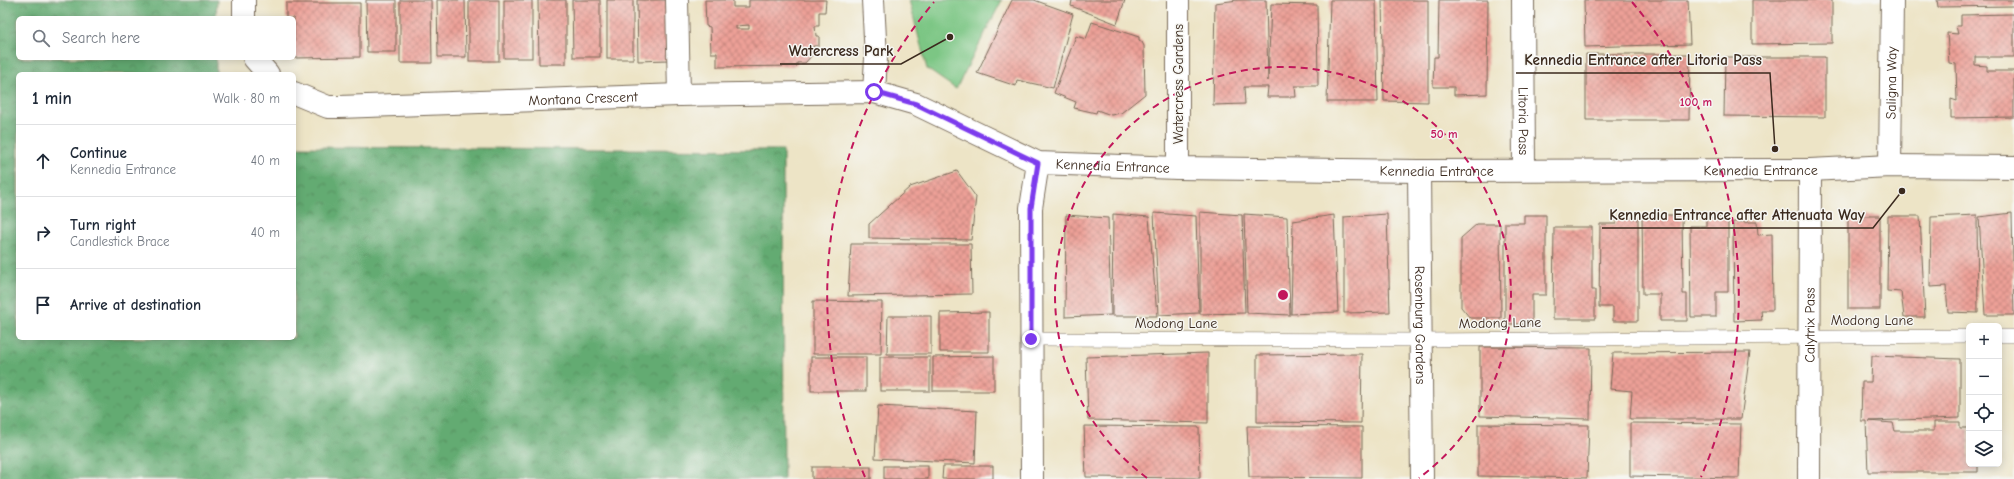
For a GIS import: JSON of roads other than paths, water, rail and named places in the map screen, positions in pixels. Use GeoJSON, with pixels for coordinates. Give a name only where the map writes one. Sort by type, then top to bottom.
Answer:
{"type":"FeatureCollection","features":[{"type":"Feature","properties":{"kind":"street"},"geometry":{"type":"LineString","coordinates":[[244,0],[244,16]]}},
{"type":"Feature","properties":{"kind":"street"},"geometry":{"type":"LineString","coordinates":[[677,0],[679,95]]}},
{"type":"Feature","properties":{"kind":"street"},"geometry":{"type":"LineString","coordinates":[[873,0],[876,58],[874,92]]}},
{"type":"Feature","properties":{"kind":"street","name":"Watercress Gardens"},"geometry":{"type":"LineString","coordinates":[[1178,0],[1178,168]]}},
{"type":"Feature","properties":{"kind":"street","name":"Litoria Pass"},"geometry":{"type":"LineString","coordinates":[[1523,0],[1524,170]]}},
{"type":"Feature","properties":{"kind":"street","name":"Saligna Way"},"geometry":{"type":"LineString","coordinates":[[1890,166],[1892,0]]}},
{"type":"Feature","properties":{"kind":"street"},"geometry":{"type":"LineString","coordinates":[[256,60],[266,72]]}},
{"type":"Feature","properties":{"kind":"street","name":"Montana Crescent"},"geometry":{"type":"LineString","coordinates":[[296,94],[328,107],[679,95],[874,92]]}},
{"type":"Feature","properties":{"kind":"street","name":"Kennedia Entrance"},"geometry":{"type":"LineString","coordinates":[[874,92],[916,104],[1038,163],[1178,168],[1419,171],[1810,170],[1890,166],[2014,167]]}},
{"type":"Feature","properties":{"kind":"street"},"geometry":{"type":"LineString","coordinates":[[1032,479],[1031,208],[1038,163]]}},
{"type":"Feature","properties":{"kind":"street","name":"Calytrix Pass"},"geometry":{"type":"LineString","coordinates":[[1809,479],[1810,170]]}},
{"type":"Feature","properties":{"kind":"street","name":"Rosenburg Gardens"},"geometry":{"type":"LineString","coordinates":[[1419,171],[1422,340],[1422,479]]}},
{"type":"Feature","properties":{"kind":"lane","name":"Modong Lane"},"geometry":{"type":"LineString","coordinates":[[1031,339],[1422,340],[1966,336]]}},
{"type":"Feature","properties":{"kind":"lane"},"geometry":{"type":"LineString","coordinates":[[2002,336],[2014,336]]}},
{"type":"Feature","properties":{"kind":"place","name":"Watercress Park"},"geometry":{"type":"Point","coordinates":[950,37]}},
{"type":"Feature","properties":{"kind":"place","name":"Kennedia Entrance after Litoria Pass"},"geometry":{"type":"Point","coordinates":[1775,149]}},
{"type":"Feature","properties":{"kind":"place","name":"Kennedia Entrance after Attenuata Way"},"geometry":{"type":"Point","coordinates":[1902,191]}}]}
